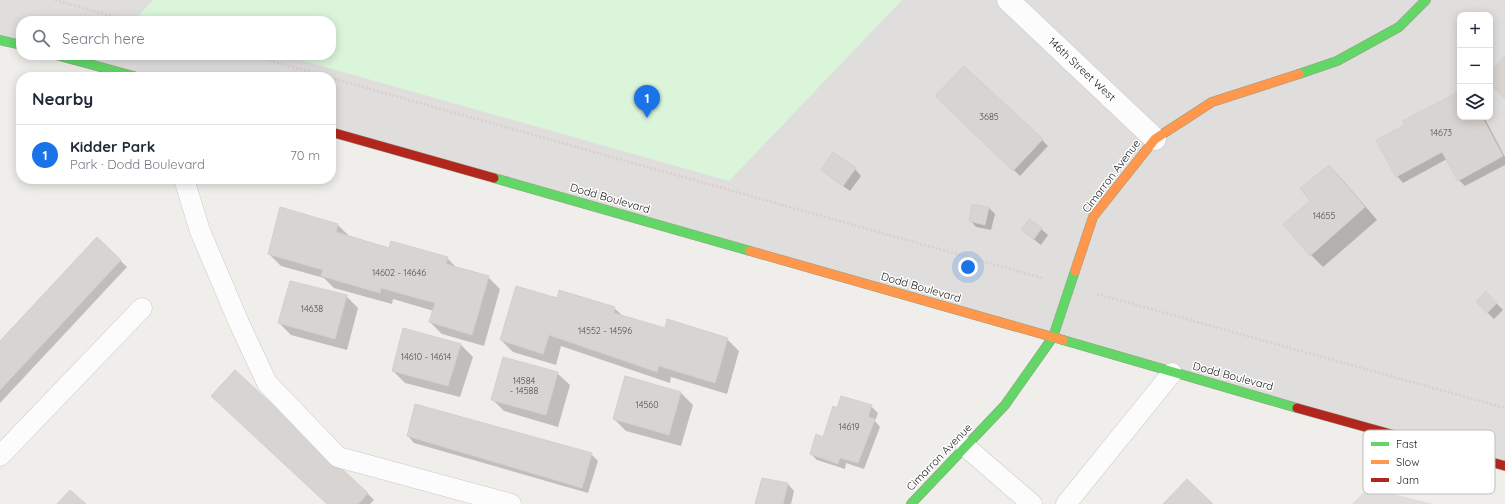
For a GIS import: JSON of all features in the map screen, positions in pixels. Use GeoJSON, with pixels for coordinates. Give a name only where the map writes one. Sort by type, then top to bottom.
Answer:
{"type":"FeatureCollection","features":[{"type":"Feature","properties":{"kind":"street","name":"146th Street West"},"geometry":{"type":"LineString","coordinates":[[1008,0],[1155,139]]}},
{"type":"Feature","properties":{"kind":"street","name":"Cimarron Avenue"},"geometry":{"type":"LineString","coordinates":[[911,504],[1005,405],[1053,337],[1093,217],[1155,139],[1212,102],[1337,61],[1399,27],[1426,0]]}},
{"type":"Feature","properties":{"kind":"street"},"geometry":{"type":"LineString","coordinates":[[0,40],[16,44]]}},
{"type":"Feature","properties":{"kind":"street"},"geometry":{"type":"LineString","coordinates":[[74,60],[119,72]]}},
{"type":"Feature","properties":{"kind":"street","name":"Dodd Boulevard"},"geometry":{"type":"LineString","coordinates":[[336,133],[1380,430]]}},
{"type":"Feature","properties":{"kind":"street","name":"Dodd Boulevard"},"geometry":{"type":"LineString","coordinates":[[1495,463],[1505,466]]}},
{"type":"Feature","properties":{"kind":"lane"},"geometry":{"type":"LineString","coordinates":[[186,184],[200,231],[239,323],[267,383],[338,457],[511,504]]}},
{"type":"Feature","properties":{"kind":"lane"},"geometry":{"type":"LineString","coordinates":[[0,456],[142,308]]}},
{"type":"Feature","properties":{"kind":"lane"},"geometry":{"type":"LineString","coordinates":[[1066,504],[1172,372]]}},
{"type":"Feature","properties":{"kind":"lane"},"geometry":{"type":"LineString","coordinates":[[966,447],[1032,504]]}},
{"type":"Feature","properties":{"kind":"path"},"geometry":{"type":"LineString","coordinates":[[54,0],[111,16]]}},
{"type":"Feature","properties":{"kind":"path"},"geometry":{"type":"LineString","coordinates":[[268,60],[310,72]]}},
{"type":"Feature","properties":{"kind":"path"},"geometry":{"type":"LineString","coordinates":[[336,79],[1505,408]]}},
{"type":"Feature","properties":{"kind":"shaded area"},"geometry":{"type":"Polygon","coordinates":[[[0,0],[1505,0],[1505,466],[1495,463],[1495,430],[1378,430],[336,133],[336,72],[118,72],[75,60],[336,60],[336,16],[16,16],[16,44],[0,39],[0,0]]]}},
{"type":"Feature","properties":{"kind":"shaded area"},"geometry":{"type":"Polygon","coordinates":[[[1363,493],[1393,494],[1434,504],[1352,504],[1363,493]]]}},
{"type":"Feature","properties":{"kind":"green space"},"geometry":{"type":"Polygon","coordinates":[[[153,0],[902,0],[729,181],[301,60],[336,60],[336,16],[139,15],[153,0]]]}},
{"type":"Feature","properties":{"kind":"building"},"geometry":{"type":"Polygon","coordinates":[[[1505,56],[1505,99],[1493,87],[1493,69],[1505,56]]]}},
{"type":"Feature","properties":{"kind":"building"},"geometry":{"type":"Polygon","coordinates":[[[964,66],[1043,139],[1013,171],[935,96],[964,66]]]}},
{"type":"Feature","properties":{"kind":"building"},"geometry":{"type":"Polygon","coordinates":[[[1457,93],[1457,120],[1484,120],[1503,156],[1458,181],[1442,152],[1396,177],[1376,140],[1405,125],[1403,121],[1457,93]]]}},
{"type":"Feature","properties":{"kind":"building"},"geometry":{"type":"Polygon","coordinates":[[[833,152],[856,168],[843,186],[821,170],[833,152]]]}},
{"type":"Feature","properties":{"kind":"building"},"geometry":{"type":"Polygon","coordinates":[[[1329,165],[1365,207],[1310,256],[1283,224],[1310,201],[1300,188],[1329,165]]]}},
{"type":"Feature","properties":{"kind":"building"},"geometry":{"type":"Polygon","coordinates":[[[972,204],[989,207],[985,225],[969,221],[972,204]]]}},
{"type":"Feature","properties":{"kind":"building"},"geometry":{"type":"Polygon","coordinates":[[[280,207],[338,224],[336,232],[389,248],[391,241],[448,257],[446,264],[489,276],[472,335],[429,322],[435,303],[381,288],[380,293],[321,276],[323,270],[268,254],[280,207]]]}},
{"type":"Feature","properties":{"kind":"building"},"geometry":{"type":"Polygon","coordinates":[[[1029,219],[1042,228],[1034,239],[1021,230],[1029,219]]]}},
{"type":"Feature","properties":{"kind":"building"},"geometry":{"type":"Polygon","coordinates":[[[97,237],[121,260],[0,390],[0,341],[97,237]]]}},
{"type":"Feature","properties":{"kind":"building"},"geometry":{"type":"Polygon","coordinates":[[[290,281],[347,295],[335,339],[278,323],[290,281]]]}},
{"type":"Feature","properties":{"kind":"building"},"geometry":{"type":"Polygon","coordinates":[[[516,286],[557,298],[559,290],[615,307],[614,313],[665,328],[667,319],[728,338],[715,383],[659,366],[657,372],[549,335],[543,354],[500,340],[516,286]]]}},
{"type":"Feature","properties":{"kind":"building"},"geometry":{"type":"Polygon","coordinates":[[[1486,291],[1497,303],[1487,313],[1476,302],[1486,291]]]}},
{"type":"Feature","properties":{"kind":"building"},"geometry":{"type":"Polygon","coordinates":[[[403,328],[461,344],[448,386],[392,371],[403,328]]]}},
{"type":"Feature","properties":{"kind":"building"},"geometry":{"type":"Polygon","coordinates":[[[503,357],[558,372],[546,415],[491,400],[503,357]]]}},
{"type":"Feature","properties":{"kind":"building"},"geometry":{"type":"Polygon","coordinates":[[[235,370],[368,493],[358,504],[327,504],[211,396],[235,370]]]}},
{"type":"Feature","properties":{"kind":"building"},"geometry":{"type":"Polygon","coordinates":[[[625,376],[681,392],[669,435],[613,419],[625,376]]]}},
{"type":"Feature","properties":{"kind":"building"},"geometry":{"type":"Polygon","coordinates":[[[841,396],[872,405],[868,417],[875,419],[858,463],[840,458],[838,464],[810,454],[816,434],[823,437],[833,406],[837,408],[841,396]]]}},
{"type":"Feature","properties":{"kind":"building"},"geometry":{"type":"Polygon","coordinates":[[[415,404],[592,453],[582,488],[407,436],[415,404]]]}},
{"type":"Feature","properties":{"kind":"building"},"geometry":{"type":"Polygon","coordinates":[[[762,478],[788,483],[783,504],[755,504],[762,478]]]}},
{"type":"Feature","properties":{"kind":"building"},"geometry":{"type":"Polygon","coordinates":[[[1187,479],[1213,504],[1163,504],[1187,479]]]}},
{"type":"Feature","properties":{"kind":"building"},"geometry":{"type":"Polygon","coordinates":[[[70,490],[86,504],[57,504],[70,490]]]}},
{"type":"Feature","properties":{"kind":"traffic: fast"},"geometry":{"type":"LineString","coordinates":[[1299,74],[1337,61],[1399,27],[1426,0]]}},
{"type":"Feature","properties":{"kind":"traffic: fast"},"geometry":{"type":"LineString","coordinates":[[0,40],[16,44]]}},
{"type":"Feature","properties":{"kind":"traffic: fast"},"geometry":{"type":"LineString","coordinates":[[74,60],[119,72]]}},
{"type":"Feature","properties":{"kind":"traffic: fast"},"geometry":{"type":"LineString","coordinates":[[494,178],[750,251]]}},
{"type":"Feature","properties":{"kind":"traffic: fast"},"geometry":{"type":"LineString","coordinates":[[911,504],[1005,405],[1053,337],[1075,271]]}},
{"type":"Feature","properties":{"kind":"traffic: fast"},"geometry":{"type":"LineString","coordinates":[[1063,340],[1297,408]]}},
{"type":"Feature","properties":{"kind":"traffic: slow"},"geometry":{"type":"LineString","coordinates":[[1075,271],[1093,217],[1155,139],[1212,102],[1299,74]]}},
{"type":"Feature","properties":{"kind":"traffic: slow"},"geometry":{"type":"LineString","coordinates":[[750,251],[1063,340]]}},
{"type":"Feature","properties":{"kind":"traffic: jam"},"geometry":{"type":"LineString","coordinates":[[336,133],[494,178]]}},
{"type":"Feature","properties":{"kind":"traffic: jam"},"geometry":{"type":"LineString","coordinates":[[1297,408],[1376,430]]}},
{"type":"Feature","properties":{"kind":"traffic: jam"},"geometry":{"type":"LineString","coordinates":[[1495,463],[1505,466]]}},
{"type":"Feature","properties":{"kind":"place","name":"Kidder Park"},"geometry":{"type":"Point","coordinates":[647,118]}}]}
